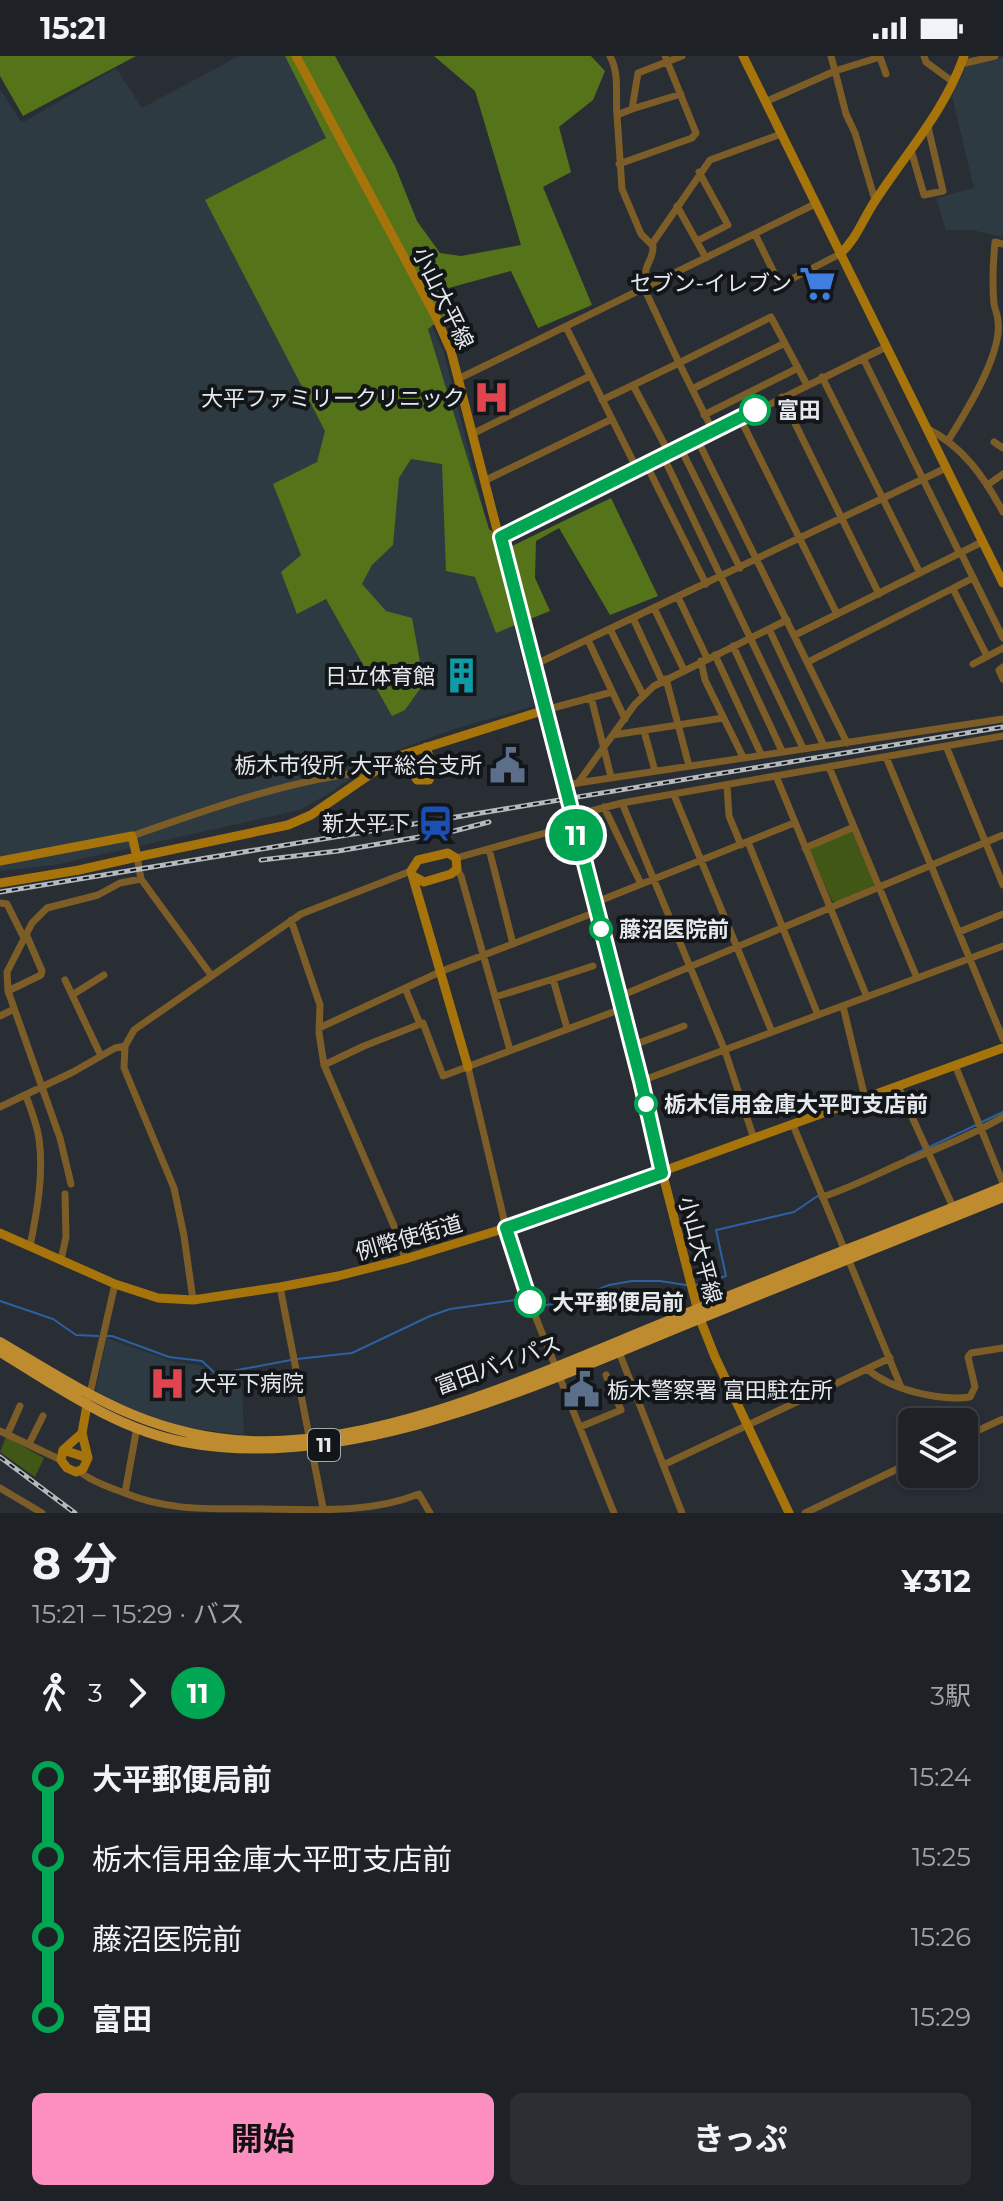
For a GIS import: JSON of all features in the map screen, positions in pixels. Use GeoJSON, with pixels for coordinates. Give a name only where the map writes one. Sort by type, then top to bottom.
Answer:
{"type":"FeatureCollection","features":[{"type":"Feature","properties":{"kind":"main road","name":"富田バイパス"},"geometry":{"type":"LineString","coordinates":[[847,1254],[1003,1185]]}},
{"type":"Feature","properties":{"kind":"main road","name":"富田バイパス"},"geometry":{"type":"LineString","coordinates":[[0,1352],[137,1427],[181,1441],[235,1448],[311,1442],[411,1426],[847,1254],[1003,1197]]}},
{"type":"Feature","properties":{"kind":"main road","name":"富田バイパス"},"geometry":{"type":"LineString","coordinates":[[555,1371],[619,1352],[698,1314]]}},
{"type":"Feature","properties":{"kind":"main road","name":"富田バイパス"},"geometry":{"type":"LineString","coordinates":[[0,1342],[88,1401],[137,1418],[184,1432],[250,1441],[311,1442]]}},
{"type":"Feature","properties":{"kind":"street","name":"小山大平線"},"geometry":{"type":"LineString","coordinates":[[296,56],[435,315],[460,378],[698,1314],[789,1513]]}},
{"type":"Feature","properties":{"kind":"street"},"geometry":{"type":"LineString","coordinates":[[610,56],[618,72],[615,93],[622,189],[641,234],[652,244],[654,251],[645,267],[644,277],[679,363],[713,431]]}},
{"type":"Feature","properties":{"kind":"street"},"geometry":{"type":"LineString","coordinates":[[632,109],[638,73],[666,59],[682,56]]}},
{"type":"Feature","properties":{"kind":"street"},"geometry":{"type":"LineString","coordinates":[[743,56],[1003,583]]}},
{"type":"Feature","properties":{"kind":"street"},"geometry":{"type":"LineString","coordinates":[[831,56],[846,114],[855,133],[875,200]]}},
{"type":"Feature","properties":{"kind":"street"},"geometry":{"type":"LineString","coordinates":[[924,56],[926,62],[953,82]]}},
{"type":"Feature","properties":{"kind":"street"},"geometry":{"type":"LineString","coordinates":[[755,234],[780,285],[840,254],[928,127],[962,60],[995,56]]}},
{"type":"Feature","properties":{"kind":"street"},"geometry":{"type":"LineString","coordinates":[[765,102],[835,71],[880,57],[886,74]]}},
{"type":"Feature","properties":{"kind":"street"},"geometry":{"type":"LineString","coordinates":[[619,164],[695,136],[666,59]]}},
{"type":"Feature","properties":{"kind":"street"},"geometry":{"type":"LineString","coordinates":[[617,115],[681,94]]}},
{"type":"Feature","properties":{"kind":"street"},"geometry":{"type":"LineString","coordinates":[[911,150],[924,195],[943,191],[928,127]]}},
{"type":"Feature","properties":{"kind":"street"},"geometry":{"type":"LineString","coordinates":[[652,244],[710,160],[781,134]]}},
{"type":"Feature","properties":{"kind":"street"},"geometry":{"type":"LineString","coordinates":[[697,241],[728,225],[699,172]]}},
{"type":"Feature","properties":{"kind":"street"},"geometry":{"type":"LineString","coordinates":[[460,378],[815,204]]}},
{"type":"Feature","properties":{"kind":"street"},"geometry":{"type":"LineString","coordinates":[[677,206],[706,258]]}},
{"type":"Feature","properties":{"kind":"street"},"geometry":{"type":"LineString","coordinates":[[949,439],[985,377],[999,344],[992,269],[995,242],[1003,244]]}},
{"type":"Feature","properties":{"kind":"street"},"geometry":{"type":"LineString","coordinates":[[602,400],[771,317],[807,385]]}},
{"type":"Feature","properties":{"kind":"street"},"geometry":{"type":"LineString","coordinates":[[566,327],[637,469]]}},
{"type":"Feature","properties":{"kind":"street"},"geometry":{"type":"LineString","coordinates":[[692,389],[785,343]]}},
{"type":"Feature","properties":{"kind":"street"},"geometry":{"type":"LineString","coordinates":[[501,537],[886,347]]}},
{"type":"Feature","properties":{"kind":"street"},"geometry":{"type":"LineString","coordinates":[[863,358],[1003,638]]}},
{"type":"Feature","properties":{"kind":"street"},"geometry":{"type":"LineString","coordinates":[[704,415],[798,368]]}},
{"type":"Feature","properties":{"kind":"street"},"geometry":{"type":"LineString","coordinates":[[474,433],[590,376]]}},
{"type":"Feature","properties":{"kind":"street"},"geometry":{"type":"LineString","coordinates":[[822,377],[920,573]]}},
{"type":"Feature","properties":{"kind":"street"},"geometry":{"type":"LineString","coordinates":[[633,385],[803,748]]}},
{"type":"Feature","properties":{"kind":"street"},"geometry":{"type":"LineString","coordinates":[[782,397],[879,594]]}},
{"type":"Feature","properties":{"kind":"street"},"geometry":{"type":"LineString","coordinates":[[740,418],[837,614]]}},
{"type":"Feature","properties":{"kind":"street"},"geometry":{"type":"LineString","coordinates":[[486,480],[612,419]]}},
{"type":"Feature","properties":{"kind":"street"},"geometry":{"type":"LineString","coordinates":[[926,428],[949,439],[989,484],[1003,512]]}},
{"type":"Feature","properties":{"kind":"street"},"geometry":{"type":"LineString","coordinates":[[697,439],[847,743]]}},
{"type":"Feature","properties":{"kind":"street"},"geometry":{"type":"LineString","coordinates":[[994,442],[1003,448]]}},
{"type":"Feature","properties":{"kind":"street"},"geometry":{"type":"LineString","coordinates":[[680,447],[740,568]]}},
{"type":"Feature","properties":{"kind":"street"},"geometry":{"type":"LineString","coordinates":[[646,464],[706,584]]}},
{"type":"Feature","properties":{"kind":"street"},"geometry":{"type":"LineString","coordinates":[[534,665],[946,468]]}},
{"type":"Feature","properties":{"kind":"street"},"geometry":{"type":"LineString","coordinates":[[989,484],[1003,474]]}},
{"type":"Feature","properties":{"kind":"street"},"geometry":{"type":"LineString","coordinates":[[795,635],[982,542]]}},
{"type":"Feature","properties":{"kind":"street"},"geometry":{"type":"LineString","coordinates":[[808,662],[973,578]]}},
{"type":"Feature","properties":{"kind":"street"},"geometry":{"type":"LineString","coordinates":[[953,589],[987,656]]}},
{"type":"Feature","properties":{"kind":"street"},"geometry":{"type":"LineString","coordinates":[[678,597],[707,658],[761,754]]}},
{"type":"Feature","properties":{"kind":"street"},"geometry":{"type":"LineString","coordinates":[[654,608],[684,670]]}},
{"type":"Feature","properties":{"kind":"street"},"geometry":{"type":"LineString","coordinates":[[633,618],[664,680],[689,766]]}},
{"type":"Feature","properties":{"kind":"street"},"geometry":{"type":"LineString","coordinates":[[578,783],[643,695],[664,680],[787,620]]}},
{"type":"Feature","properties":{"kind":"street"},"geometry":{"type":"LineString","coordinates":[[610,629],[643,695]]}},
{"type":"Feature","properties":{"kind":"street"},"geometry":{"type":"LineString","coordinates":[[769,629],[824,746]]}},
{"type":"Feature","properties":{"kind":"street"},"geometry":{"type":"LineString","coordinates":[[588,640],[625,719]]}},
{"type":"Feature","properties":{"kind":"street"},"geometry":{"type":"LineString","coordinates":[[733,646],[782,751]]}},
{"type":"Feature","properties":{"kind":"street"},"geometry":{"type":"LineString","coordinates":[[973,664],[1003,648]]}},
{"type":"Feature","properties":{"kind":"street"},"geometry":{"type":"LineString","coordinates":[[707,658],[705,680],[743,757]]}},
{"type":"Feature","properties":{"kind":"street"},"geometry":{"type":"LineString","coordinates":[[1003,667],[999,670],[1003,679]]}},
{"type":"Feature","properties":{"kind":"street"},"geometry":{"type":"LineString","coordinates":[[0,883],[79,870],[288,825],[324,807],[402,755],[612,692]]}},
{"type":"Feature","properties":{"kind":"street"},"geometry":{"type":"LineString","coordinates":[[591,697],[611,777]]}},
{"type":"Feature","properties":{"kind":"street"},"geometry":{"type":"LineString","coordinates":[[613,735],[723,718]]}},
{"type":"Feature","properties":{"kind":"street"},"geometry":{"type":"LineString","coordinates":[[564,785],[1003,719]]}},
{"type":"Feature","properties":{"kind":"street"},"geometry":{"type":"LineString","coordinates":[[644,731],[655,771]]}},
{"type":"Feature","properties":{"kind":"street"},"geometry":{"type":"LineString","coordinates":[[418,891],[424,882],[451,874],[457,863],[604,807],[1003,736]]}},
{"type":"Feature","properties":{"kind":"street"},"geometry":{"type":"LineString","coordinates":[[946,746],[1003,885]]}},
{"type":"Feature","properties":{"kind":"street"},"geometry":{"type":"LineString","coordinates":[[402,755],[417,780],[429,780],[433,769],[426,747]]}},
{"type":"Feature","properties":{"kind":"street"},"geometry":{"type":"LineString","coordinates":[[886,757],[1003,1039]]}},
{"type":"Feature","properties":{"kind":"street"},"geometry":{"type":"LineString","coordinates":[[829,767],[917,978]]}},
{"type":"Feature","properties":{"kind":"street"},"geometry":{"type":"LineString","coordinates":[[0,861],[132,836],[187,816],[332,775],[375,771]]}},
{"type":"Feature","properties":{"kind":"street"},"geometry":{"type":"LineString","coordinates":[[776,776],[867,997]]}},
{"type":"Feature","properties":{"kind":"street"},"geometry":{"type":"LineString","coordinates":[[727,785],[729,816],[783,928],[818,1015]]}},
{"type":"Feature","properties":{"kind":"street"},"geometry":{"type":"LineString","coordinates":[[674,795],[772,1032]]}},
{"type":"Feature","properties":{"kind":"street"},"geometry":{"type":"LineString","coordinates":[[622,803],[725,1051],[754,1139]]}},
{"type":"Feature","properties":{"kind":"street"},"geometry":{"type":"LineString","coordinates":[[604,807],[641,884]]}},
{"type":"Feature","properties":{"kind":"street"},"geometry":{"type":"LineString","coordinates":[[319,1028],[442,971],[595,908],[641,884],[794,823]]}},
{"type":"Feature","properties":{"kind":"street"},"geometry":{"type":"LineString","coordinates":[[805,848],[854,827]]}},
{"type":"Feature","properties":{"kind":"street"},"geometry":{"type":"LineString","coordinates":[[618,997],[1003,835]]}},
{"type":"Feature","properties":{"kind":"street"},"geometry":{"type":"LineString","coordinates":[[132,836],[141,879],[211,975]]}},
{"type":"Feature","properties":{"kind":"street"},"geometry":{"type":"LineString","coordinates":[[489,849],[513,944]]}},
{"type":"Feature","properties":{"kind":"street"},"geometry":{"type":"LineString","coordinates":[[510,1050],[457,863],[448,853],[418,860],[412,874],[468,1067],[506,1228],[555,1371],[614,1513]]}},
{"type":"Feature","properties":{"kind":"street"},"geometry":{"type":"LineString","coordinates":[[412,874],[424,882]]}},
{"type":"Feature","properties":{"kind":"street"},"geometry":{"type":"LineString","coordinates":[[193,1300],[174,1188],[126,1076],[125,1046],[134,1030],[291,920],[412,874]]}},
{"type":"Feature","properties":{"kind":"street"},"geometry":{"type":"LineString","coordinates":[[71,1184],[60,1138],[8,991],[5,963],[32,923],[47,908],[98,895],[120,883],[141,879]]}},
{"type":"Feature","properties":{"kind":"street"},"geometry":{"type":"LineString","coordinates":[[0,903],[7,904],[42,971],[41,975],[8,991]]}},
{"type":"Feature","properties":{"kind":"street"},"geometry":{"type":"LineString","coordinates":[[959,932],[1003,914]]}},
{"type":"Feature","properties":{"kind":"street"},"geometry":{"type":"LineString","coordinates":[[291,920],[320,1005],[319,1028],[324,1065],[384,1202],[405,1259]]}},
{"type":"Feature","properties":{"kind":"street"},"geometry":{"type":"LineString","coordinates":[[641,1081],[1003,946]]}},
{"type":"Feature","properties":{"kind":"street"},"geometry":{"type":"LineString","coordinates":[[495,997],[593,966]]}},
{"type":"Feature","properties":{"kind":"street"},"geometry":{"type":"LineString","coordinates":[[72,995],[104,975]]}},
{"type":"Feature","properties":{"kind":"street"},"geometry":{"type":"LineString","coordinates":[[553,979],[567,1028]]}},
{"type":"Feature","properties":{"kind":"street"},"geometry":{"type":"LineString","coordinates":[[65,980],[101,1056]]}},
{"type":"Feature","properties":{"kind":"street"},"geometry":{"type":"LineString","coordinates":[[405,988],[420,1024]]}},
{"type":"Feature","properties":{"kind":"street"},"geometry":{"type":"LineString","coordinates":[[843,1006],[865,1098]]}},
{"type":"Feature","properties":{"kind":"street"},"geometry":{"type":"LineString","coordinates":[[0,1016],[14,1009]]}},
{"type":"Feature","properties":{"kind":"street"},"geometry":{"type":"LineString","coordinates":[[324,1065],[423,1023],[443,1076],[621,1009]]}},
{"type":"Feature","properties":{"kind":"street"},"geometry":{"type":"LineString","coordinates":[[631,1046],[684,1026]]}},
{"type":"Feature","properties":{"kind":"street"},"geometry":{"type":"LineString","coordinates":[[1,1105],[26,1096],[115,1048],[125,1046]]}},
{"type":"Feature","properties":{"kind":"street","name":"例幣使街道"},"geometry":{"type":"LineString","coordinates":[[0,1233],[115,1284],[158,1298],[193,1300],[280,1287],[405,1259],[506,1228],[1003,1048]]}},
{"type":"Feature","properties":{"kind":"street"},"geometry":{"type":"LineString","coordinates":[[955,1065],[1003,1185]]}},
{"type":"Feature","properties":{"kind":"street"},"geometry":{"type":"LineString","coordinates":[[898,1086],[953,1207]]}},
{"type":"Feature","properties":{"kind":"street"},"geometry":{"type":"LineString","coordinates":[[26,1096],[40,1150],[35,1223],[30,1246]]}},
{"type":"Feature","properties":{"kind":"street"},"geometry":{"type":"LineString","coordinates":[[822,1197],[853,1187],[1003,1117]]}},
{"type":"Feature","properties":{"kind":"street"},"geometry":{"type":"LineString","coordinates":[[793,1125],[901,1387]]}},
{"type":"Feature","properties":{"kind":"street"},"geometry":{"type":"LineString","coordinates":[[61,1260],[66,1237],[65,1194]]}},
{"type":"Feature","properties":{"kind":"street"},"geometry":{"type":"LineString","coordinates":[[115,1284],[82,1433],[88,1458],[83,1474],[137,1500],[170,1510],[364,1510],[405,1501],[419,1494],[430,1513]]}},
{"type":"Feature","properties":{"kind":"street"},"geometry":{"type":"LineString","coordinates":[[280,1287],[323,1512]]}},
{"type":"Feature","properties":{"kind":"street"},"geometry":{"type":"LineString","coordinates":[[867,1369],[876,1377],[901,1387],[960,1398],[970,1397],[975,1387],[968,1357],[971,1353],[1003,1348]]}},
{"type":"Feature","properties":{"kind":"street"},"geometry":{"type":"LineString","coordinates":[[619,1352],[682,1513]]}},
{"type":"Feature","properties":{"kind":"street"},"geometry":{"type":"LineString","coordinates":[[663,1465],[890,1358]]}},
{"type":"Feature","properties":{"kind":"street"},"geometry":{"type":"LineString","coordinates":[[580,1427],[621,1410],[606,1375]]}},
{"type":"Feature","properties":{"kind":"street"},"geometry":{"type":"LineString","coordinates":[[20,1406],[4,1432],[62,1455],[88,1458]]}},
{"type":"Feature","properties":{"kind":"street"},"geometry":{"type":"LineString","coordinates":[[29,1444],[43,1416]]}},
{"type":"Feature","properties":{"kind":"street"},"geometry":{"type":"LineString","coordinates":[[978,1431],[1003,1419]]}},
{"type":"Feature","properties":{"kind":"street"},"geometry":{"type":"LineString","coordinates":[[125,1493],[137,1427]]}},
{"type":"Feature","properties":{"kind":"street"},"geometry":{"type":"LineString","coordinates":[[62,1455],[82,1433]]}},
{"type":"Feature","properties":{"kind":"street"},"geometry":{"type":"LineString","coordinates":[[62,1455],[72,1470],[83,1469]]}},
{"type":"Feature","properties":{"kind":"street"},"geometry":{"type":"LineString","coordinates":[[805,1513],[898,1469]]}},
{"type":"Feature","properties":{"kind":"street"},"geometry":{"type":"LineString","coordinates":[[0,1488],[42,1513]]}},
{"type":"Feature","properties":{"kind":"shaded area"},"geometry":{"type":"Polygon","coordinates":[[[239,56],[285,56],[420,301],[443,350],[534,706],[454,729],[384,755],[330,793],[299,810],[55,865],[0,871],[0,89],[22,123],[116,68],[142,108],[239,56]]]}},
{"type":"Feature","properties":{"kind":"shaded area"},"geometry":{"type":"Polygon","coordinates":[[[1003,57],[1003,237],[972,230],[946,230],[936,198],[974,188],[952,96],[967,65],[1003,57]]]}},
{"type":"Feature","properties":{"kind":"shaded area","name":"大平下病院"},"geometry":{"type":"Polygon","coordinates":[[[107,1338],[174,1362],[200,1365],[217,1378],[241,1372],[244,1435],[176,1426],[95,1393],[107,1338]]]}},
{"type":"Feature","properties":{"kind":"green space"},"geometry":{"type":"Polygon","coordinates":[[[0,56],[136,56],[23,116],[0,76],[0,56]]]}},
{"type":"Feature","properties":{"kind":"green space"},"geometry":{"type":"Polygon","coordinates":[[[285,56],[335,56],[395,166],[417,221],[440,253],[461,256],[521,245],[475,91],[434,56],[591,56],[605,71],[593,100],[559,127],[571,172],[543,187],[592,305],[538,328],[511,271],[445,289],[451,311],[428,329],[489,529],[512,546],[611,498],[658,596],[610,615],[559,528],[536,541],[535,578],[550,611],[496,633],[475,577],[446,571],[442,464],[411,459],[399,478],[393,545],[372,565],[362,584],[386,611],[412,618],[424,683],[405,710],[392,716],[326,599],[297,614],[281,572],[301,555],[273,484],[317,462],[325,431],[205,200],[326,138],[285,56]]]}},
{"type":"Feature","properties":{"kind":"green space"},"geometry":{"type":"Polygon","coordinates":[[[852,831],[875,885],[832,901],[809,849],[852,831]]]}},
{"type":"Feature","properties":{"kind":"green space"},"geometry":{"type":"Polygon","coordinates":[[[6,1437],[44,1458],[35,1477],[0,1452],[6,1437]]]}},
{"type":"Feature","properties":{"kind":"waterway"},"geometry":{"type":"LineString","coordinates":[[982,1122],[1003,1112]]}},
{"type":"Feature","properties":{"kind":"waterway"},"geometry":{"type":"LineString","coordinates":[[906,1158],[976,1125]]}},
{"type":"Feature","properties":{"kind":"waterway"},"geometry":{"type":"LineString","coordinates":[[696,1285],[726,1276],[716,1230],[794,1212],[819,1195]]}},
{"type":"Feature","properties":{"kind":"waterway"},"geometry":{"type":"LineString","coordinates":[[533,1305],[573,1300],[609,1285],[632,1281],[686,1285]]}},
{"type":"Feature","properties":{"kind":"waterway"},"geometry":{"type":"LineString","coordinates":[[297,1359],[352,1353],[450,1309],[523,1299],[527,1302]]}},
{"type":"Feature","properties":{"kind":"waterway"},"geometry":{"type":"LineString","coordinates":[[0,1301],[53,1319],[76,1335],[98,1336]]}},
{"type":"Feature","properties":{"kind":"waterway"},"geometry":{"type":"LineString","coordinates":[[105,1336],[169,1357],[202,1361],[216,1374],[291,1360]]}},
{"type":"Feature","properties":{"kind":"railway"},"geometry":{"type":"LineString","coordinates":[[0,892],[1003,727]]}},
{"type":"Feature","properties":{"kind":"railway"},"geometry":{"type":"LineString","coordinates":[[261,860],[338,851],[489,822]]}},
{"type":"Feature","properties":{"kind":"railway"},"geometry":{"type":"LineString","coordinates":[[0,1457],[75,1513]]}},
{"type":"Feature","properties":{"kind":"bus line","name":"11"},"geometry":{"type":"LineString","coordinates":[[530,1302],[506,1228],[662,1173],[501,537],[755,410]]}},
{"type":"Feature","properties":{"kind":"place","name":"セブン-イレブン"},"geometry":{"type":"Point","coordinates":[818,283]}},
{"type":"Feature","properties":{"kind":"place","name":"大平ファミリークリニック"},"geometry":{"type":"Point","coordinates":[491,398]}},
{"type":"Feature","properties":{"kind":"place","name":"富田"},"geometry":{"type":"Point","coordinates":[755,410]}},
{"type":"Feature","properties":{"kind":"place","name":"日立体育館"},"geometry":{"type":"Point","coordinates":[461,676]}},
{"type":"Feature","properties":{"kind":"place","name":"栃木市役所 大平総合支所"},"geometry":{"type":"Point","coordinates":[508,765]}},
{"type":"Feature","properties":{"kind":"place","name":"新大平下"},"geometry":{"type":"Point","coordinates":[436,823]}},
{"type":"Feature","properties":{"kind":"place","name":"藤沼医院前"},"geometry":{"type":"Point","coordinates":[601,929]}},
{"type":"Feature","properties":{"kind":"place","name":"栃木信用金庫大平町支店前"},"geometry":{"type":"Point","coordinates":[646,1104]}},
{"type":"Feature","properties":{"kind":"place","name":"大平郵便局前"},"geometry":{"type":"Point","coordinates":[530,1302]}},
{"type":"Feature","properties":{"kind":"place","name":"大平下病院"},"geometry":{"type":"Point","coordinates":[168,1383]}},
{"type":"Feature","properties":{"kind":"place","name":"栃木警察署 富田駐在所"},"geometry":{"type":"Point","coordinates":[581,1390]}}]}
